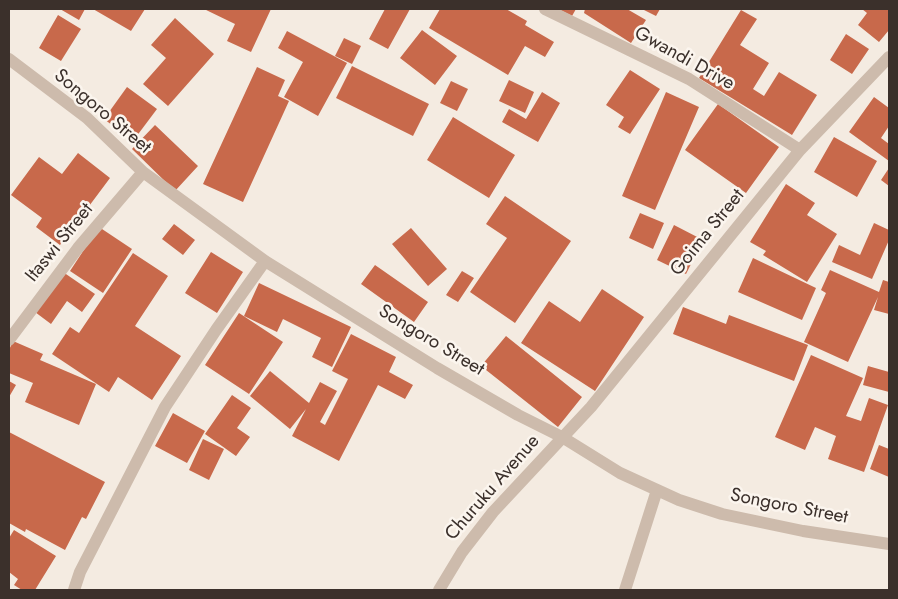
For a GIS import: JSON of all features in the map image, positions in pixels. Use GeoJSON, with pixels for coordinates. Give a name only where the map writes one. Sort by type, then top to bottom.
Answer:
{"type":"FeatureCollection","features":[{"type":"Feature","properties":{"kind":"street","name":"Gwandi Drive"},"geometry":{"type":"LineString","coordinates":[[546,9],[688,79],[800,150]]}},
{"type":"Feature","properties":{"kind":"street","name":"Goima Street"},"geometry":{"type":"LineString","coordinates":[[562,437],[591,407],[800,150],[889,58]]}},
{"type":"Feature","properties":{"kind":"street","name":"Songoro Street"},"geometry":{"type":"LineString","coordinates":[[9,59],[87,118],[143,172],[265,261],[437,368],[518,415],[562,437],[620,473],[679,500],[722,514],[889,544]]}},
{"type":"Feature","properties":{"kind":"street","name":"Itaswi Street"},"geometry":{"type":"LineString","coordinates":[[9,340],[78,248],[143,172]]}},
{"type":"Feature","properties":{"kind":"street"},"geometry":{"type":"LineString","coordinates":[[74,590],[80,572],[165,407],[265,261]]}},
{"type":"Feature","properties":{"kind":"street","name":"Churuku Avenue"},"geometry":{"type":"LineString","coordinates":[[439,590],[462,552],[493,512],[562,437]]}},
{"type":"Feature","properties":{"kind":"street"},"geometry":{"type":"LineString","coordinates":[[625,590],[657,490]]}},
{"type":"Feature","properties":{"kind":"building"},"geometry":{"type":"Polygon","coordinates":[[[60,9],[85,9],[79,20],[60,9]]]}},
{"type":"Feature","properties":{"kind":"building"},"geometry":{"type":"Polygon","coordinates":[[[93,9],[145,9],[131,31],[93,9]]]}},
{"type":"Feature","properties":{"kind":"building"},"geometry":{"type":"Polygon","coordinates":[[[204,9],[271,9],[251,52],[227,41],[235,24],[204,9]]]}},
{"type":"Feature","properties":{"kind":"building"},"geometry":{"type":"Polygon","coordinates":[[[385,9],[410,9],[388,49],[369,39],[385,9]]]}},
{"type":"Feature","properties":{"kind":"building"},"geometry":{"type":"Polygon","coordinates":[[[440,9],[506,9],[527,21],[525,25],[554,42],[545,57],[525,46],[508,75],[429,28],[440,9]]]}},
{"type":"Feature","properties":{"kind":"building"},"geometry":{"type":"Polygon","coordinates":[[[558,9],[576,9],[572,16],[558,9]]]}},
{"type":"Feature","properties":{"kind":"building"},"geometry":{"type":"Polygon","coordinates":[[[585,9],[627,9],[646,20],[631,43],[584,13],[585,9]]]}},
{"type":"Feature","properties":{"kind":"building"},"geometry":{"type":"Polygon","coordinates":[[[642,9],[660,9],[656,16],[642,9]]]}},
{"type":"Feature","properties":{"kind":"building"},"geometry":{"type":"Polygon","coordinates":[[[862,9],[889,9],[889,30],[879,42],[858,25],[867,13],[862,9]]]}},
{"type":"Feature","properties":{"kind":"building"},"geometry":{"type":"Polygon","coordinates":[[[741,10],[757,19],[740,45],[769,63],[753,89],[764,96],[779,72],[817,95],[792,135],[699,78],[741,10]]]}},
{"type":"Feature","properties":{"kind":"building"},"geometry":{"type":"Polygon","coordinates":[[[58,15],[81,29],[61,61],[39,48],[58,15]]]}},
{"type":"Feature","properties":{"kind":"building"},"geometry":{"type":"Polygon","coordinates":[[[175,18],[214,54],[168,106],[143,84],[166,58],[151,45],[175,18]]]}},
{"type":"Feature","properties":{"kind":"building"},"geometry":{"type":"Polygon","coordinates":[[[422,30],[457,56],[435,85],[400,58],[422,30]]]}},
{"type":"Feature","properties":{"kind":"building"},"geometry":{"type":"Polygon","coordinates":[[[287,31],[347,63],[318,116],[284,97],[303,62],[278,48],[287,31]]]}},
{"type":"Feature","properties":{"kind":"building"},"geometry":{"type":"Polygon","coordinates":[[[846,34],[869,49],[852,74],[830,60],[846,34]]]}},
{"type":"Feature","properties":{"kind":"building"},"geometry":{"type":"Polygon","coordinates":[[[344,38],[361,46],[352,64],[335,56],[344,38]]]}},
{"type":"Feature","properties":{"kind":"building"},"geometry":{"type":"Polygon","coordinates":[[[352,66],[429,104],[413,136],[336,98],[352,66]]]}},
{"type":"Feature","properties":{"kind":"building"},"geometry":{"type":"Polygon","coordinates":[[[257,67],[285,80],[278,96],[289,101],[243,202],[203,184],[257,67]]]}},
{"type":"Feature","properties":{"kind":"building"},"geometry":{"type":"Polygon","coordinates":[[[630,70],[660,89],[630,134],[618,127],[624,117],[606,105],[630,70]]]}},
{"type":"Feature","properties":{"kind":"building"},"geometry":{"type":"Polygon","coordinates":[[[509,80],[534,92],[525,113],[499,101],[509,80]]]}},
{"type":"Feature","properties":{"kind":"building"},"geometry":{"type":"Polygon","coordinates":[[[451,81],[468,89],[457,111],[440,103],[451,81]]]}},
{"type":"Feature","properties":{"kind":"building"},"geometry":{"type":"Polygon","coordinates":[[[127,87],[157,109],[133,141],[104,119],[127,87]]]}},
{"type":"Feature","properties":{"kind":"building"},"geometry":{"type":"Polygon","coordinates":[[[542,92],[560,103],[538,142],[502,122],[509,109],[526,119],[542,92]]]}},
{"type":"Feature","properties":{"kind":"building"},"geometry":{"type":"Polygon","coordinates":[[[666,92],[699,107],[655,210],[622,196],[666,92]]]}},
{"type":"Feature","properties":{"kind":"building"},"geometry":{"type":"Polygon","coordinates":[[[874,97],[889,108],[889,126],[881,138],[889,144],[889,161],[849,132],[874,97]]]}},
{"type":"Feature","properties":{"kind":"building"},"geometry":{"type":"Polygon","coordinates":[[[718,104],[779,147],[746,193],[685,150],[718,104]]]}},
{"type":"Feature","properties":{"kind":"building"},"geometry":{"type":"Polygon","coordinates":[[[453,117],[515,155],[489,198],[427,160],[453,117]]]}},
{"type":"Feature","properties":{"kind":"building"},"geometry":{"type":"Polygon","coordinates":[[[155,125],[198,166],[175,191],[132,149],[155,125]]]}},
{"type":"Feature","properties":{"kind":"building"},"geometry":{"type":"Polygon","coordinates":[[[834,137],[877,161],[857,197],[814,172],[834,137]]]}},
{"type":"Feature","properties":{"kind":"building"},"geometry":{"type":"Polygon","coordinates":[[[78,153],[110,178],[60,245],[36,227],[42,218],[11,195],[39,157],[62,174],[78,153]]]}},
{"type":"Feature","properties":{"kind":"building"},"geometry":{"type":"Polygon","coordinates":[[[889,168],[889,186],[881,180],[889,168]]]}},
{"type":"Feature","properties":{"kind":"building"},"geometry":{"type":"Polygon","coordinates":[[[786,184],[815,203],[807,215],[837,234],[807,282],[763,255],[766,251],[750,242],[786,184]]]}},
{"type":"Feature","properties":{"kind":"building"},"geometry":{"type":"Polygon","coordinates":[[[505,196],[571,241],[515,323],[470,292],[507,238],[486,224],[505,196]]]}},
{"type":"Feature","properties":{"kind":"building"},"geometry":{"type":"Polygon","coordinates":[[[640,213],[664,223],[653,249],[629,238],[640,213]]]}},
{"type":"Feature","properties":{"kind":"building"},"geometry":{"type":"Polygon","coordinates":[[[874,223],[889,230],[889,240],[872,279],[832,262],[839,245],[860,255],[874,223]]]}},
{"type":"Feature","properties":{"kind":"building"},"geometry":{"type":"Polygon","coordinates":[[[174,224],[195,240],[183,255],[162,239],[174,224]]]}},
{"type":"Feature","properties":{"kind":"building"},"geometry":{"type":"Polygon","coordinates":[[[674,225],[703,240],[686,274],[657,260],[674,225]]]}},
{"type":"Feature","properties":{"kind":"building"},"geometry":{"type":"Polygon","coordinates":[[[99,227],[132,249],[103,293],[70,271],[99,227]]]}},
{"type":"Feature","properties":{"kind":"building"},"geometry":{"type":"Polygon","coordinates":[[[411,228],[447,269],[428,286],[392,244],[411,228]]]}},
{"type":"Feature","properties":{"kind":"building"},"geometry":{"type":"Polygon","coordinates":[[[211,252],[243,272],[217,313],[185,293],[211,252]]]}},
{"type":"Feature","properties":{"kind":"building"},"geometry":{"type":"Polygon","coordinates":[[[133,253],[168,276],[135,326],[181,356],[152,400],[118,377],[109,392],[52,354],[70,327],[79,333],[133,253]]]}},
{"type":"Feature","properties":{"kind":"building"},"geometry":{"type":"Polygon","coordinates":[[[753,258],[816,288],[802,320],[738,292],[753,258]]]}},
{"type":"Feature","properties":{"kind":"building"},"geometry":{"type":"Polygon","coordinates":[[[375,265],[428,302],[414,322],[361,284],[375,265]]]}},
{"type":"Feature","properties":{"kind":"building"},"geometry":{"type":"Polygon","coordinates":[[[830,270],[879,292],[883,280],[889,282],[889,314],[874,310],[878,297],[848,362],[804,342],[826,293],[821,290],[830,270]]]}},
{"type":"Feature","properties":{"kind":"building"},"geometry":{"type":"Polygon","coordinates":[[[462,271],[474,278],[458,302],[446,295],[462,271]]]}},
{"type":"Feature","properties":{"kind":"building"},"geometry":{"type":"Polygon","coordinates":[[[63,272],[95,294],[82,312],[67,301],[51,324],[35,312],[63,272]]]}},
{"type":"Feature","properties":{"kind":"building"},"geometry":{"type":"Polygon","coordinates":[[[259,283],[351,327],[332,367],[312,357],[321,338],[283,319],[277,332],[244,316],[259,283]]]}},
{"type":"Feature","properties":{"kind":"building"},"geometry":{"type":"Polygon","coordinates":[[[602,289],[644,317],[595,391],[521,343],[549,301],[580,322],[602,289]]]}},
{"type":"Feature","properties":{"kind":"building"},"geometry":{"type":"Polygon","coordinates":[[[683,307],[726,324],[729,315],[808,345],[794,381],[673,334],[683,307]]]}},
{"type":"Feature","properties":{"kind":"building"},"geometry":{"type":"Polygon","coordinates":[[[239,313],[283,342],[249,394],[205,365],[239,313]]]}},
{"type":"Feature","properties":{"kind":"building"},"geometry":{"type":"Polygon","coordinates":[[[351,334],[396,357],[389,372],[413,385],[405,399],[378,385],[339,461],[292,436],[306,409],[290,429],[250,396],[270,371],[309,403],[320,382],[337,391],[320,422],[325,425],[348,379],[332,371],[351,334]]]}},
{"type":"Feature","properties":{"kind":"building"},"geometry":{"type":"Polygon","coordinates":[[[506,336],[582,397],[558,427],[481,366],[506,336]]]}},
{"type":"Feature","properties":{"kind":"building"},"geometry":{"type":"Polygon","coordinates":[[[13,341],[43,354],[40,360],[96,384],[79,425],[25,402],[33,383],[9,373],[9,350],[13,341]]]}},
{"type":"Feature","properties":{"kind":"building"},"geometry":{"type":"Polygon","coordinates":[[[811,355],[863,378],[846,416],[861,421],[869,398],[888,405],[864,472],[828,459],[836,436],[815,427],[805,450],[775,437],[811,355]]]}},
{"type":"Feature","properties":{"kind":"building"},"geometry":{"type":"Polygon","coordinates":[[[868,366],[889,372],[889,392],[863,385],[868,366]]]}},
{"type":"Feature","properties":{"kind":"building"},"geometry":{"type":"Polygon","coordinates":[[[9,381],[16,385],[9,397],[9,381]]]}},
{"type":"Feature","properties":{"kind":"building"},"geometry":{"type":"Polygon","coordinates":[[[232,395],[251,408],[237,428],[250,437],[236,456],[205,434],[232,395]]]}},
{"type":"Feature","properties":{"kind":"building"},"geometry":{"type":"Polygon","coordinates":[[[173,413],[205,431],[187,463],[155,446],[173,413]]]}},
{"type":"Feature","properties":{"kind":"building"},"geometry":{"type":"Polygon","coordinates":[[[9,432],[105,482],[86,519],[82,517],[65,550],[26,529],[25,532],[9,523],[9,432]]]}},
{"type":"Feature","properties":{"kind":"building"},"geometry":{"type":"Polygon","coordinates":[[[203,439],[224,449],[209,480],[189,470],[203,439]]]}},
{"type":"Feature","properties":{"kind":"building"},"geometry":{"type":"Polygon","coordinates":[[[879,445],[889,449],[889,477],[870,469],[879,445]]]}},
{"type":"Feature","properties":{"kind":"building"},"geometry":{"type":"Polygon","coordinates":[[[14,530],[56,556],[35,590],[22,590],[14,585],[18,579],[9,572],[9,538],[14,530]]]}}]}
